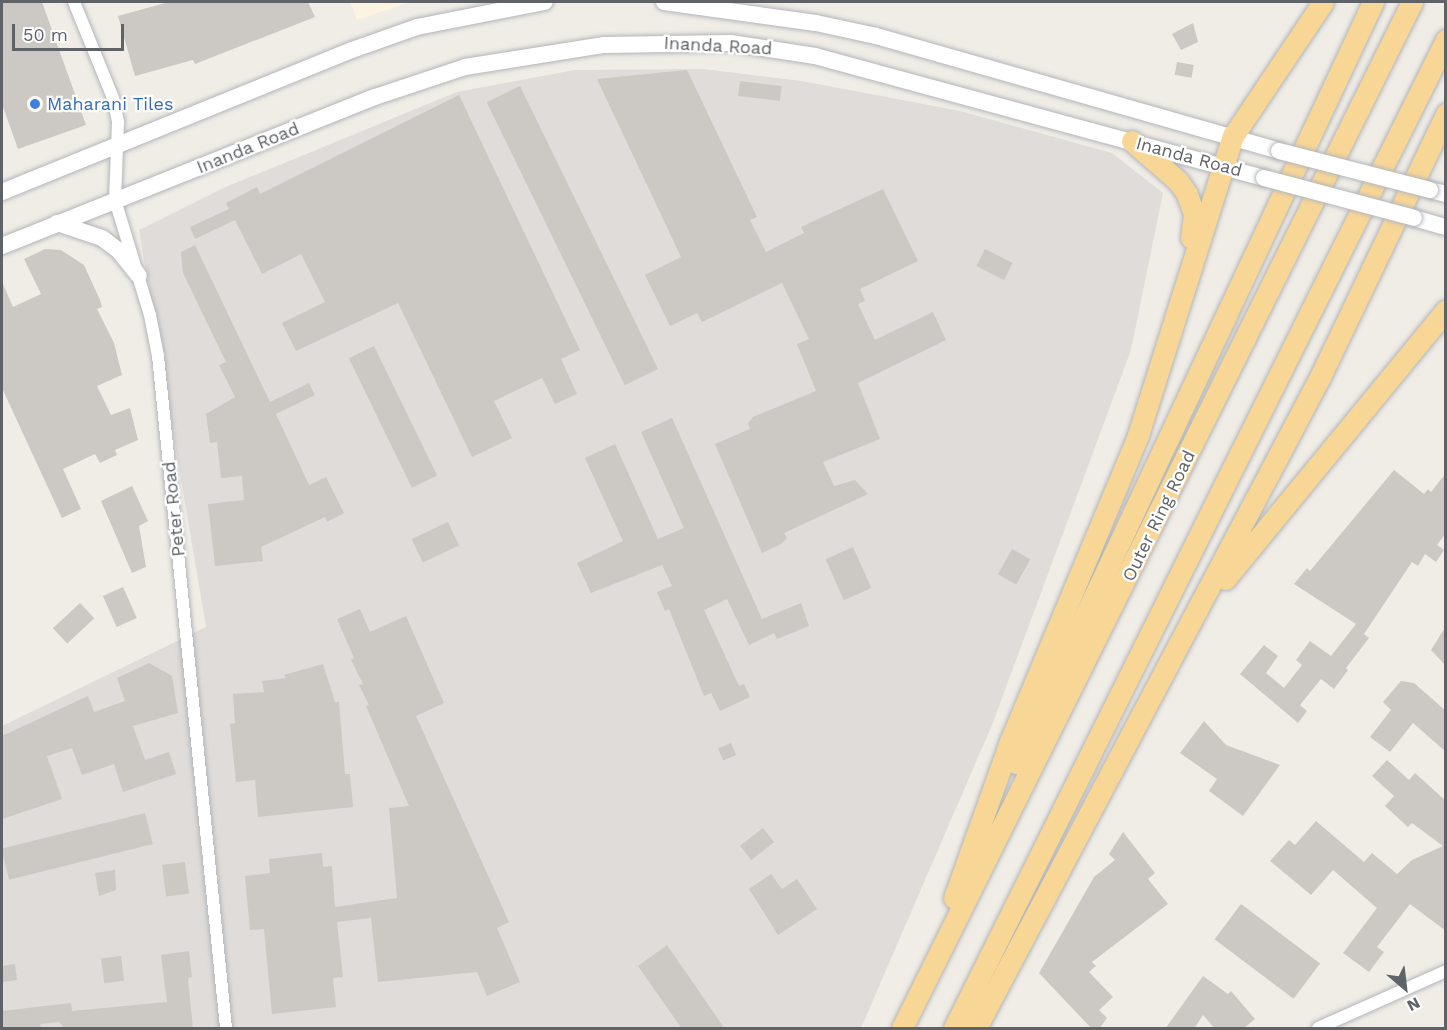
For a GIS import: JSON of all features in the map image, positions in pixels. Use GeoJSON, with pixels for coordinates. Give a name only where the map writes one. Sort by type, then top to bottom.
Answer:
{"type":"FeatureCollection","features":[{"type":"Feature","properties":{"kind":"highway"},"geometry":{"type":"LineString","coordinates":[[905,1022],[972,853],[1009,744],[1138,435],[1233,136],[1323,2]]}},
{"type":"Feature","properties":{"kind":"highway"},"geometry":{"type":"LineString","coordinates":[[972,853],[1373,2]]}},
{"type":"Feature","properties":{"kind":"highway","name":"Outer Ring Road"},"geometry":{"type":"LineString","coordinates":[[905,1022],[1412,2]]}},
{"type":"Feature","properties":{"kind":"highway"},"geometry":{"type":"LineString","coordinates":[[954,1029],[1446,40]]}},
{"type":"Feature","properties":{"kind":"highway"},"geometry":{"type":"LineString","coordinates":[[976,1029],[1320,377],[1446,114]]}},
{"type":"Feature","properties":{"kind":"highway"},"geometry":{"type":"LineString","coordinates":[[1132,141],[1178,181],[1194,214],[1187,280]]}},
{"type":"Feature","properties":{"kind":"highway"},"geometry":{"type":"LineString","coordinates":[[1189,628],[1246,551],[1446,310]]}},
{"type":"Feature","properties":{"kind":"main road"},"geometry":{"type":"LineString","coordinates":[[2,192],[116,144],[417,27],[545,2]]}},
{"type":"Feature","properties":{"kind":"main road","name":"Inanda Road"},"geometry":{"type":"LineString","coordinates":[[664,2],[834,27],[1085,94],[1279,151],[1438,192]]}},
{"type":"Feature","properties":{"kind":"main road","name":"Inanda Road"},"geometry":{"type":"LineString","coordinates":[[2,246],[375,98],[465,67],[604,45],[679,41],[780,50],[1132,141],[1446,227]]}},
{"type":"Feature","properties":{"kind":"main road"},"geometry":{"type":"LineString","coordinates":[[57,224],[102,238],[118,250],[139,276]]}},
{"type":"Feature","properties":{"kind":"street","name":"Peter Road"},"geometry":{"type":"LineString","coordinates":[[74,2],[113,98],[116,144],[115,200],[139,276],[158,356],[226,1029]]}},
{"type":"Feature","properties":{"kind":"street"},"geometry":{"type":"LineString","coordinates":[[1318,1029],[1446,971]]}},
{"type":"Feature","properties":{"kind":"shaded area"},"geometry":{"type":"Polygon","coordinates":[[[350,2],[411,2],[357,20],[350,2]]]}},
{"type":"Feature","properties":{"kind":"shaded area"},"geometry":{"type":"Polygon","coordinates":[[[703,69],[802,81],[960,111],[1112,153],[1163,193],[1131,350],[992,725],[861,1028],[2,1028],[2,726],[206,627],[139,230],[221,189],[457,92],[574,70],[703,69]]]}},
{"type":"Feature","properties":{"kind":"building"},"geometry":{"type":"Polygon","coordinates":[[[2,2],[42,2],[86,125],[18,149],[2,104],[2,2]]]}},
{"type":"Feature","properties":{"kind":"building"},"geometry":{"type":"Polygon","coordinates":[[[169,2],[308,2],[315,17],[195,64],[193,60],[135,76],[118,16],[169,2]]]}},
{"type":"Feature","properties":{"kind":"building"},"geometry":{"type":"Polygon","coordinates":[[[1193,23],[1198,42],[1181,50],[1172,34],[1193,23]]]}},
{"type":"Feature","properties":{"kind":"building"},"geometry":{"type":"Polygon","coordinates":[[[1177,62],[1194,65],[1191,78],[1175,75],[1177,62]]]}},
{"type":"Feature","properties":{"kind":"building"},"geometry":{"type":"Polygon","coordinates":[[[687,70],[757,217],[750,220],[766,252],[804,233],[801,227],[883,189],[918,261],[860,289],[865,301],[858,304],[875,340],[933,312],[946,340],[858,383],[880,439],[823,462],[834,486],[855,480],[868,494],[784,533],[787,538],[781,544],[762,553],[715,444],[750,429],[748,423],[753,417],[816,391],[797,344],[809,339],[782,283],[702,322],[697,313],[670,326],[645,275],[681,257],[597,79],[687,70]]]}},
{"type":"Feature","properties":{"kind":"building"},"geometry":{"type":"Polygon","coordinates":[[[740,81],[782,86],[780,101],[738,96],[740,81]]]}},
{"type":"Feature","properties":{"kind":"building"},"geometry":{"type":"Polygon","coordinates":[[[520,86],[658,369],[625,385],[487,102],[520,86]]]}},
{"type":"Feature","properties":{"kind":"building"},"geometry":{"type":"Polygon","coordinates":[[[459,95],[580,350],[561,359],[577,394],[555,404],[542,378],[494,401],[512,438],[472,457],[398,303],[296,351],[282,323],[325,302],[301,254],[262,274],[235,220],[195,239],[190,227],[229,209],[226,203],[257,187],[260,194],[459,95]]]}},
{"type":"Feature","properties":{"kind":"building"},"geometry":{"type":"Polygon","coordinates":[[[195,245],[270,402],[309,383],[315,395],[276,414],[309,485],[326,477],[344,513],[327,522],[325,517],[261,547],[263,561],[215,566],[208,504],[244,500],[242,476],[221,478],[217,442],[210,443],[206,414],[235,397],[219,365],[226,362],[183,273],[181,252],[195,245]]]}},
{"type":"Feature","properties":{"kind":"building"},"geometry":{"type":"Polygon","coordinates":[[[45,249],[61,250],[84,265],[100,300],[102,307],[97,309],[114,343],[122,375],[97,386],[111,415],[130,408],[138,440],[115,450],[117,455],[100,463],[95,454],[63,469],[81,509],[62,518],[2,388],[2,282],[13,307],[41,294],[24,259],[45,249]]]}},
{"type":"Feature","properties":{"kind":"building"},"geometry":{"type":"Polygon","coordinates":[[[985,249],[1013,263],[1004,280],[976,266],[985,249]]]}},
{"type":"Feature","properties":{"kind":"building"},"geometry":{"type":"Polygon","coordinates":[[[374,346],[437,475],[412,488],[349,358],[374,346]]]}},
{"type":"Feature","properties":{"kind":"building"},"geometry":{"type":"Polygon","coordinates":[[[672,418],[762,619],[801,603],[809,626],[777,639],[774,633],[749,645],[727,599],[704,610],[739,686],[744,684],[750,697],[720,711],[711,693],[704,696],[669,609],[665,611],[657,592],[672,586],[662,565],[591,593],[577,563],[623,541],[585,458],[615,444],[658,539],[684,528],[641,432],[672,418]]]}},
{"type":"Feature","properties":{"kind":"building"},"geometry":{"type":"Polygon","coordinates":[[[1394,470],[1424,494],[1428,489],[1431,492],[1446,473],[1446,533],[1437,545],[1444,550],[1436,562],[1425,554],[1418,566],[1412,562],[1364,634],[1369,638],[1346,668],[1348,670],[1334,689],[1321,679],[1300,705],[1307,711],[1298,723],[1240,674],[1264,645],[1278,656],[1266,673],[1284,688],[1302,665],[1296,660],[1310,641],[1331,656],[1356,624],[1294,584],[1307,568],[1310,571],[1394,470]]]}},
{"type":"Feature","properties":{"kind":"building"},"geometry":{"type":"Polygon","coordinates":[[[132,486],[148,521],[139,526],[146,567],[132,573],[101,501],[132,486]]]}},
{"type":"Feature","properties":{"kind":"building"},"geometry":{"type":"Polygon","coordinates":[[[448,522],[459,546],[423,562],[412,539],[448,522]]]}},
{"type":"Feature","properties":{"kind":"building"},"geometry":{"type":"Polygon","coordinates":[[[853,547],[871,588],[844,600],[826,559],[853,547]]]}},
{"type":"Feature","properties":{"kind":"building"},"geometry":{"type":"Polygon","coordinates":[[[1012,549],[1030,559],[1016,585],[998,574],[1012,549]]]}},
{"type":"Feature","properties":{"kind":"building"},"geometry":{"type":"Polygon","coordinates":[[[123,587],[137,618],[117,627],[103,596],[123,587]]]}},
{"type":"Feature","properties":{"kind":"building"},"geometry":{"type":"Polygon","coordinates":[[[80,603],[94,618],[67,644],[53,628],[80,603]]]}},
{"type":"Feature","properties":{"kind":"building"},"geometry":{"type":"Polygon","coordinates":[[[360,609],[370,632],[406,616],[444,703],[416,716],[509,922],[497,928],[520,982],[487,996],[477,972],[378,982],[371,918],[337,922],[343,977],[333,978],[336,1007],[272,1014],[264,929],[250,930],[245,876],[270,873],[269,859],[322,853],[323,867],[332,866],[335,907],[397,898],[389,808],[409,806],[366,706],[369,705],[359,685],[363,684],[351,660],[354,658],[337,619],[360,609]]]}},
{"type":"Feature","properties":{"kind":"building"},"geometry":{"type":"Polygon","coordinates":[[[1446,626],[1446,666],[1431,650],[1446,626]]]}},
{"type":"Feature","properties":{"kind":"building"},"geometry":{"type":"Polygon","coordinates":[[[149,663],[172,676],[178,713],[133,726],[145,760],[169,752],[176,774],[123,792],[114,764],[82,775],[72,748],[47,756],[62,799],[2,819],[2,736],[88,696],[94,712],[125,701],[117,678],[149,663]]]}},
{"type":"Feature","properties":{"kind":"building"},"geometry":{"type":"Polygon","coordinates":[[[323,664],[335,702],[339,702],[345,774],[350,774],[353,807],[258,817],[255,780],[236,782],[230,724],[235,723],[233,694],[264,692],[262,681],[286,678],[284,675],[323,664]]]}},
{"type":"Feature","properties":{"kind":"building"},"geometry":{"type":"Polygon","coordinates":[[[1401,681],[1414,683],[1446,711],[1446,752],[1413,723],[1390,752],[1370,737],[1391,710],[1383,702],[1401,681]]]}},
{"type":"Feature","properties":{"kind":"building"},"geometry":{"type":"Polygon","coordinates":[[[1204,721],[1226,745],[1280,765],[1243,816],[1209,791],[1217,779],[1180,753],[1204,721]]]}},
{"type":"Feature","properties":{"kind":"building"},"geometry":{"type":"Polygon","coordinates":[[[731,743],[736,755],[723,760],[718,748],[731,743]]]}},
{"type":"Feature","properties":{"kind":"building"},"geometry":{"type":"Polygon","coordinates":[[[1387,760],[1409,780],[1415,773],[1446,801],[1446,931],[1410,904],[1377,947],[1384,952],[1369,972],[1343,953],[1377,908],[1333,870],[1311,895],[1270,861],[1289,840],[1295,845],[1316,821],[1364,862],[1372,853],[1397,874],[1412,860],[1443,846],[1412,823],[1408,827],[1385,806],[1394,796],[1372,776],[1387,760]]]}},
{"type":"Feature","properties":{"kind":"building"},"geometry":{"type":"Polygon","coordinates":[[[145,813],[153,844],[9,880],[2,849],[145,813]]]}},
{"type":"Feature","properties":{"kind":"building"},"geometry":{"type":"Polygon","coordinates":[[[763,828],[774,842],[751,860],[740,846],[763,828]]]}},
{"type":"Feature","properties":{"kind":"building"},"geometry":{"type":"Polygon","coordinates":[[[1123,832],[1155,873],[1148,879],[1168,904],[1092,962],[1096,966],[1089,972],[1113,997],[1099,1010],[1107,1018],[1099,1029],[1092,1029],[1039,973],[1094,877],[1115,860],[1109,854],[1123,832]]]}},
{"type":"Feature","properties":{"kind":"building"},"geometry":{"type":"Polygon","coordinates":[[[185,862],[189,894],[166,897],[162,865],[185,862]]]}},
{"type":"Feature","properties":{"kind":"building"},"geometry":{"type":"Polygon","coordinates":[[[115,870],[116,890],[99,896],[95,873],[115,870]]]}},
{"type":"Feature","properties":{"kind":"building"},"geometry":{"type":"Polygon","coordinates":[[[771,874],[782,889],[797,879],[817,909],[778,935],[749,889],[771,874]]]}},
{"type":"Feature","properties":{"kind":"building"},"geometry":{"type":"Polygon","coordinates":[[[1241,904],[1320,964],[1294,999],[1215,939],[1241,904]]]}},
{"type":"Feature","properties":{"kind":"building"},"geometry":{"type":"Polygon","coordinates":[[[667,945],[725,1029],[682,1029],[638,966],[667,945]]]}},
{"type":"Feature","properties":{"kind":"building"},"geometry":{"type":"Polygon","coordinates":[[[189,951],[192,977],[188,978],[193,1029],[65,1029],[59,1022],[40,1024],[41,1029],[2,1029],[2,1011],[71,1003],[72,1011],[167,1002],[161,955],[189,951]]]}},
{"type":"Feature","properties":{"kind":"building"},"geometry":{"type":"Polygon","coordinates":[[[121,956],[124,981],[104,983],[101,958],[121,956]]]}},
{"type":"Feature","properties":{"kind":"building"},"geometry":{"type":"Polygon","coordinates":[[[15,964],[17,980],[2,982],[2,966],[15,964]]]}},
{"type":"Feature","properties":{"kind":"building"},"geometry":{"type":"Polygon","coordinates":[[[1203,976],[1228,994],[1231,991],[1255,1019],[1243,1029],[1215,1029],[1203,1015],[1194,1029],[1165,1029],[1203,976]]]}},
{"type":"Feature","properties":{"kind":"place","name":"Maharani Tiles"},"geometry":{"type":"Point","coordinates":[35,104]}}]}
